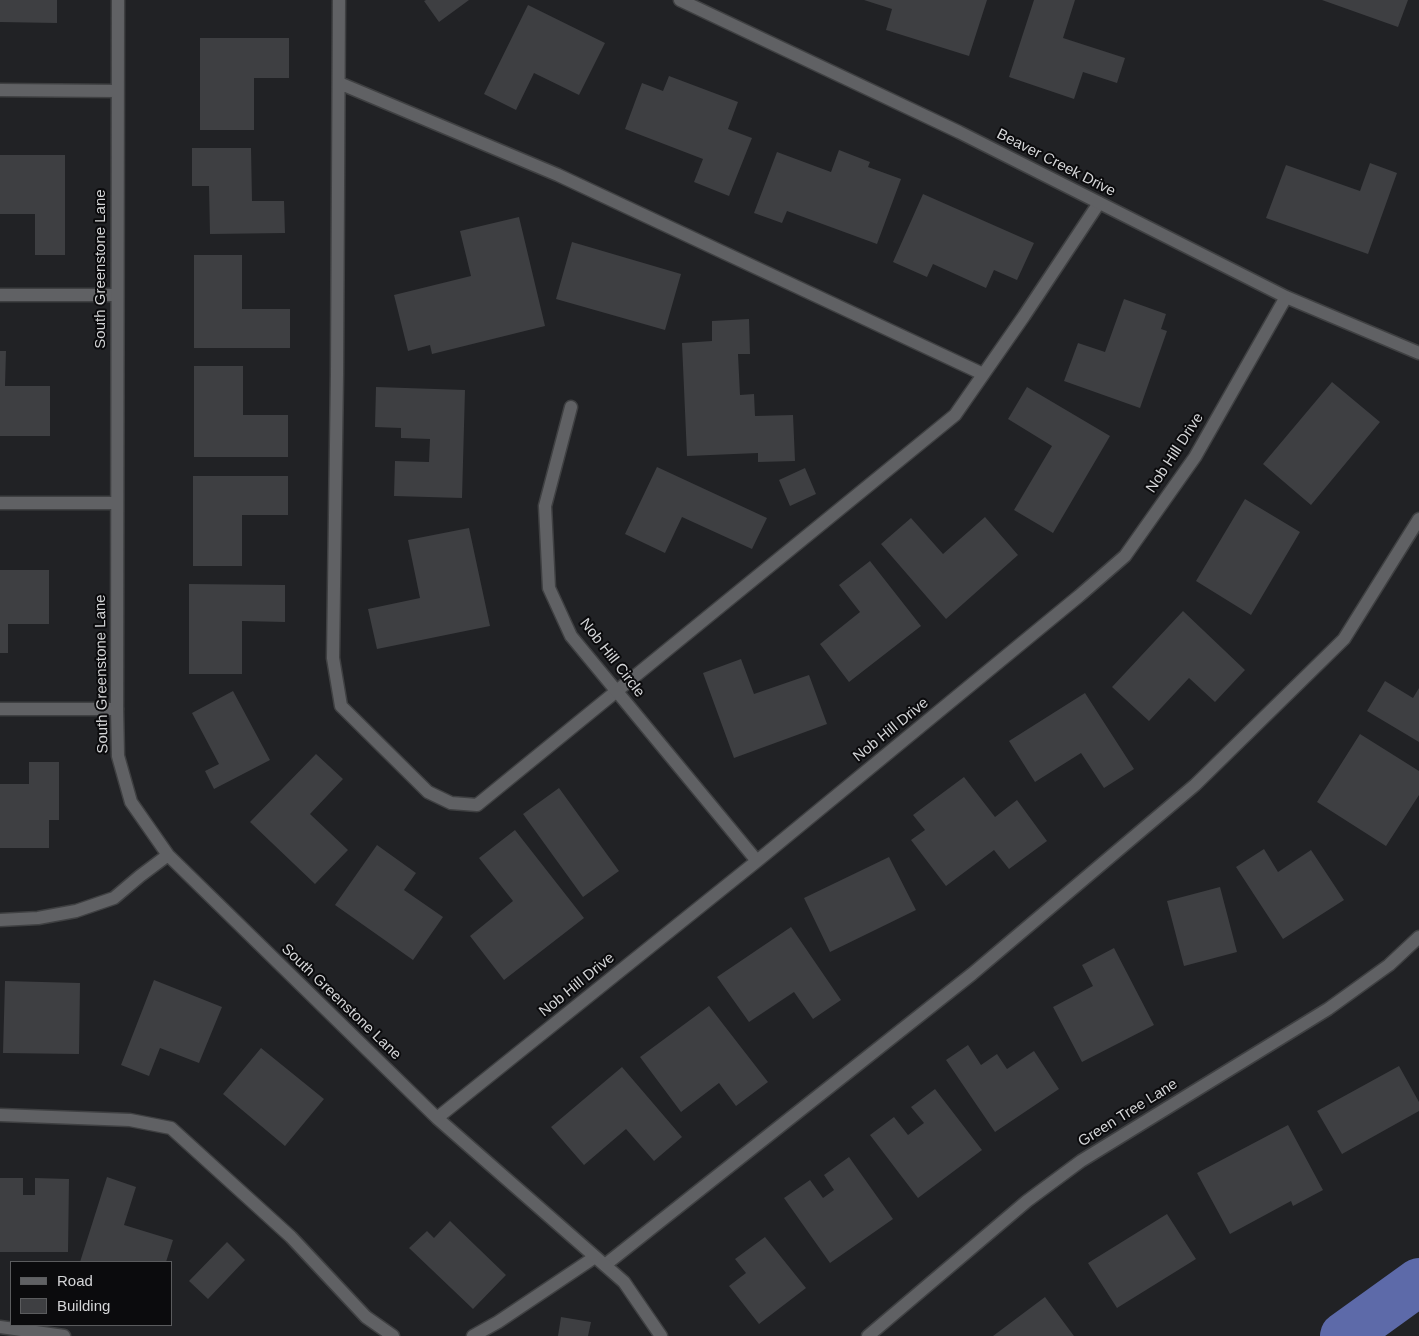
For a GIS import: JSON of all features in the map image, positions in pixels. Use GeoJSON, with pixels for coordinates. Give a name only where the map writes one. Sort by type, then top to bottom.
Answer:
{"type":"FeatureCollection","features":[{"type":"Feature","properties":{"kind":"street","name":"South Greenstone Lane"},"geometry":{"type":"LineString","coordinates":[[118,0],[117,709],[118,756],[132,802],[168,855],[437,1118],[624,1282],[661,1336]]}},
{"type":"Feature","properties":{"kind":"street"},"geometry":{"type":"LineString","coordinates":[[340,0],[333,658],[341,706],[428,792],[451,804],[477,805],[955,415],[1099,203]]}},
{"type":"Feature","properties":{"kind":"street","name":"Beaver Creek Drive"},"geometry":{"type":"LineString","coordinates":[[680,0],[959,132],[1286,297],[1419,353]]}},
{"type":"Feature","properties":{"kind":"street"},"geometry":{"type":"LineString","coordinates":[[339,83],[558,175],[983,374]]}},
{"type":"Feature","properties":{"kind":"street"},"geometry":{"type":"LineString","coordinates":[[0,90],[117,91]]}},
{"type":"Feature","properties":{"kind":"street"},"geometry":{"type":"LineString","coordinates":[[0,295],[117,295]]}},
{"type":"Feature","properties":{"kind":"street","name":"Nob Hill Drive"},"geometry":{"type":"LineString","coordinates":[[437,1118],[757,861],[1125,556],[1195,457],[1286,297]]}},
{"type":"Feature","properties":{"kind":"street","name":"Nob Hill Circle"},"geometry":{"type":"LineString","coordinates":[[572,407],[545,506],[549,588],[571,636],[757,861]]}},
{"type":"Feature","properties":{"kind":"street"},"geometry":{"type":"LineString","coordinates":[[0,503],[116,503]]}},
{"type":"Feature","properties":{"kind":"street"},"geometry":{"type":"LineString","coordinates":[[473,1336],[600,1261],[972,974],[1195,784],[1344,639],[1419,519]]}},
{"type":"Feature","properties":{"kind":"street"},"geometry":{"type":"LineString","coordinates":[[0,709],[117,709]]}},
{"type":"Feature","properties":{"kind":"street"},"geometry":{"type":"LineString","coordinates":[[0,920],[38,918],[76,911],[114,898],[168,855]]}},
{"type":"Feature","properties":{"kind":"street","name":"Green Tree Lane"},"geometry":{"type":"LineString","coordinates":[[868,1336],[1027,1201],[1081,1161],[1328,1009],[1390,965],[1419,937]]}},
{"type":"Feature","properties":{"kind":"street"},"geometry":{"type":"LineString","coordinates":[[0,1115],[130,1120],[172,1128],[291,1237],[366,1317],[393,1336]]}},
{"type":"Feature","properties":{"kind":"street"},"geometry":{"type":"LineString","coordinates":[[0,1326],[64,1336]]}},
{"type":"Feature","properties":{"kind":"building"},"geometry":{"type":"Polygon","coordinates":[[[0,0],[57,0],[57,23],[0,22],[0,0]]]}},
{"type":"Feature","properties":{"kind":"building"},"geometry":{"type":"Polygon","coordinates":[[[469,0],[439,22],[424,1],[469,0]]]}},
{"type":"Feature","properties":{"kind":"building"},"geometry":{"type":"Polygon","coordinates":[[[864,0],[987,0],[969,56],[886,30],[892,9],[864,0]]]}},
{"type":"Feature","properties":{"kind":"building"},"geometry":{"type":"Polygon","coordinates":[[[1034,0],[1075,0],[1063,38],[1125,58],[1117,83],[1083,72],[1074,99],[1009,77],[1034,0]]]}},
{"type":"Feature","properties":{"kind":"building"},"geometry":{"type":"Polygon","coordinates":[[[1322,0],[1408,0],[1398,27],[1322,0]]]}},
{"type":"Feature","properties":{"kind":"building"},"geometry":{"type":"Polygon","coordinates":[[[528,5],[605,43],[579,95],[534,73],[516,110],[484,94],[528,5]]]}},
{"type":"Feature","properties":{"kind":"building"},"geometry":{"type":"Polygon","coordinates":[[[200,38],[289,38],[289,78],[254,78],[254,130],[200,130],[200,38]]]}},
{"type":"Feature","properties":{"kind":"building"},"geometry":{"type":"Polygon","coordinates":[[[669,76],[738,102],[728,129],[752,138],[729,196],[694,182],[703,159],[625,129],[642,83],[663,91],[669,76]]]}},
{"type":"Feature","properties":{"kind":"building"},"geometry":{"type":"Polygon","coordinates":[[[192,148],[251,148],[252,201],[284,201],[285,233],[210,234],[209,186],[192,186],[192,148]]]}},
{"type":"Feature","properties":{"kind":"building"},"geometry":{"type":"Polygon","coordinates":[[[839,150],[870,162],[868,167],[901,179],[877,244],[787,211],[782,223],[754,213],[777,152],[831,172],[839,150]]]}},
{"type":"Feature","properties":{"kind":"building"},"geometry":{"type":"Polygon","coordinates":[[[0,155],[65,155],[65,255],[35,255],[35,214],[0,214],[0,155]]]}},
{"type":"Feature","properties":{"kind":"building"},"geometry":{"type":"Polygon","coordinates":[[[1370,163],[1397,173],[1368,254],[1266,218],[1286,165],[1360,191],[1370,163]]]}},
{"type":"Feature","properties":{"kind":"building"},"geometry":{"type":"Polygon","coordinates":[[[923,194],[1034,243],[1017,280],[994,270],[986,288],[933,264],[927,277],[893,262],[923,194]]]}},
{"type":"Feature","properties":{"kind":"building"},"geometry":{"type":"Polygon","coordinates":[[[519,217],[545,326],[432,354],[430,345],[408,351],[394,295],[471,276],[460,231],[519,217]]]}},
{"type":"Feature","properties":{"kind":"building"},"geometry":{"type":"Polygon","coordinates":[[[572,242],[681,274],[665,330],[556,299],[572,242]]]}},
{"type":"Feature","properties":{"kind":"building"},"geometry":{"type":"Polygon","coordinates":[[[194,255],[242,255],[242,309],[290,309],[290,348],[194,348],[194,255]]]}},
{"type":"Feature","properties":{"kind":"building"},"geometry":{"type":"Polygon","coordinates":[[[1124,299],[1166,314],[1161,329],[1167,331],[1140,408],[1064,381],[1078,343],[1105,352],[1124,299]]]}},
{"type":"Feature","properties":{"kind":"building"},"geometry":{"type":"Polygon","coordinates":[[[749,319],[750,354],[738,354],[740,395],[754,394],[755,416],[793,415],[795,461],[758,462],[758,453],[687,456],[682,343],[712,341],[712,321],[749,319]]]}},
{"type":"Feature","properties":{"kind":"building"},"geometry":{"type":"Polygon","coordinates":[[[0,351],[6,351],[5,386],[50,386],[50,436],[0,436],[0,351]]]}},
{"type":"Feature","properties":{"kind":"building"},"geometry":{"type":"Polygon","coordinates":[[[194,366],[243,366],[243,415],[288,415],[288,457],[194,457],[194,366]]]}},
{"type":"Feature","properties":{"kind":"building"},"geometry":{"type":"Polygon","coordinates":[[[1332,382],[1380,422],[1311,505],[1263,464],[1332,382]]]}},
{"type":"Feature","properties":{"kind":"building"},"geometry":{"type":"Polygon","coordinates":[[[376,387],[465,390],[462,498],[394,496],[395,461],[429,462],[430,439],[401,438],[401,428],[375,427],[376,387]]]}},
{"type":"Feature","properties":{"kind":"building"},"geometry":{"type":"Polygon","coordinates":[[[1027,387],[1110,436],[1053,533],[1014,510],[1052,446],[1008,419],[1027,387]]]}},
{"type":"Feature","properties":{"kind":"building"},"geometry":{"type":"Polygon","coordinates":[[[657,467],[767,518],[752,549],[682,517],[665,553],[625,534],[657,467]]]}},
{"type":"Feature","properties":{"kind":"building"},"geometry":{"type":"Polygon","coordinates":[[[805,468],[816,494],[790,506],[779,480],[805,468]]]}},
{"type":"Feature","properties":{"kind":"building"},"geometry":{"type":"Polygon","coordinates":[[[193,476],[288,476],[288,515],[242,515],[242,566],[193,566],[193,476]]]}},
{"type":"Feature","properties":{"kind":"building"},"geometry":{"type":"Polygon","coordinates":[[[1245,499],[1300,532],[1251,615],[1196,581],[1245,499]]]}},
{"type":"Feature","properties":{"kind":"building"},"geometry":{"type":"Polygon","coordinates":[[[985,517],[1018,555],[946,619],[881,544],[911,518],[943,554],[985,517]]]}},
{"type":"Feature","properties":{"kind":"building"},"geometry":{"type":"Polygon","coordinates":[[[469,528],[490,626],[377,649],[368,609],[420,598],[408,540],[469,528]]]}},
{"type":"Feature","properties":{"kind":"building"},"geometry":{"type":"Polygon","coordinates":[[[870,561],[921,626],[849,682],[820,644],[860,612],[839,585],[870,561]]]}},
{"type":"Feature","properties":{"kind":"building"},"geometry":{"type":"Polygon","coordinates":[[[0,570],[49,570],[49,624],[8,624],[8,653],[0,653],[0,570]]]}},
{"type":"Feature","properties":{"kind":"building"},"geometry":{"type":"Polygon","coordinates":[[[189,584],[285,585],[285,622],[242,621],[242,674],[189,674],[189,584]]]}},
{"type":"Feature","properties":{"kind":"building"},"geometry":{"type":"Polygon","coordinates":[[[1183,611],[1245,670],[1215,702],[1189,678],[1149,721],[1112,687],[1183,611]]]}},
{"type":"Feature","properties":{"kind":"building"},"geometry":{"type":"Polygon","coordinates":[[[741,659],[754,694],[809,675],[827,724],[734,758],[703,673],[741,659]]]}},
{"type":"Feature","properties":{"kind":"building"},"geometry":{"type":"Polygon","coordinates":[[[1385,681],[1413,698],[1419,688],[1419,742],[1367,711],[1385,681]]]}},
{"type":"Feature","properties":{"kind":"building"},"geometry":{"type":"Polygon","coordinates":[[[233,691],[270,760],[214,789],[205,771],[219,764],[192,713],[233,691]]]}},
{"type":"Feature","properties":{"kind":"building"},"geometry":{"type":"Polygon","coordinates":[[[1085,693],[1134,769],[1104,788],[1081,753],[1035,782],[1009,741],[1085,693]]]}},
{"type":"Feature","properties":{"kind":"building"},"geometry":{"type":"Polygon","coordinates":[[[1360,734],[1419,771],[1419,795],[1386,846],[1317,802],[1360,734]]]}},
{"type":"Feature","properties":{"kind":"building"},"geometry":{"type":"Polygon","coordinates":[[[316,754],[343,779],[310,814],[348,850],[315,884],[250,822],[316,754]]]}},
{"type":"Feature","properties":{"kind":"building"},"geometry":{"type":"Polygon","coordinates":[[[29,762],[59,762],[59,820],[49,820],[49,848],[0,848],[0,784],[29,784],[29,762]]]}},
{"type":"Feature","properties":{"kind":"building"},"geometry":{"type":"Polygon","coordinates":[[[964,777],[995,817],[1017,800],[1047,841],[1009,869],[994,850],[946,886],[911,840],[925,830],[913,815],[964,777]]]}},
{"type":"Feature","properties":{"kind":"building"},"geometry":{"type":"Polygon","coordinates":[[[559,788],[619,871],[583,897],[523,814],[559,788]]]}},
{"type":"Feature","properties":{"kind":"building"},"geometry":{"type":"Polygon","coordinates":[[[515,830],[584,918],[504,980],[470,936],[513,901],[479,858],[515,830]]]}},
{"type":"Feature","properties":{"kind":"building"},"geometry":{"type":"Polygon","coordinates":[[[377,845],[416,873],[404,890],[443,917],[413,960],[335,905],[377,845]]]}},
{"type":"Feature","properties":{"kind":"building"},"geometry":{"type":"Polygon","coordinates":[[[1264,849],[1278,872],[1311,850],[1344,900],[1283,939],[1236,867],[1264,849]]]}},
{"type":"Feature","properties":{"kind":"building"},"geometry":{"type":"Polygon","coordinates":[[[889,857],[916,910],[830,952],[804,898],[889,857]]]}},
{"type":"Feature","properties":{"kind":"building"},"geometry":{"type":"Polygon","coordinates":[[[1220,887],[1237,952],[1184,966],[1167,901],[1220,887]]]}},
{"type":"Feature","properties":{"kind":"building"},"geometry":{"type":"Polygon","coordinates":[[[791,927],[841,1000],[813,1019],[794,992],[749,1022],[717,977],[791,927]]]}},
{"type":"Feature","properties":{"kind":"building"},"geometry":{"type":"Polygon","coordinates":[[[1114,948],[1154,1025],[1082,1062],[1053,1007],[1093,986],[1082,965],[1114,948]]]}},
{"type":"Feature","properties":{"kind":"building"},"geometry":{"type":"Polygon","coordinates":[[[154,980],[222,1007],[199,1063],[160,1048],[149,1076],[121,1065],[154,980]]]}},
{"type":"Feature","properties":{"kind":"building"},"geometry":{"type":"Polygon","coordinates":[[[5,981],[80,983],[79,1054],[3,1053],[5,981]]]}},
{"type":"Feature","properties":{"kind":"building"},"geometry":{"type":"Polygon","coordinates":[[[709,1006],[768,1082],[736,1106],[719,1083],[681,1112],[640,1057],[709,1006]]]}},
{"type":"Feature","properties":{"kind":"building"},"geometry":{"type":"Polygon","coordinates":[[[968,1045],[981,1065],[997,1054],[1007,1069],[1034,1051],[1059,1089],[995,1132],[946,1060],[968,1045]]]}},
{"type":"Feature","properties":{"kind":"building"},"geometry":{"type":"Polygon","coordinates":[[[261,1048],[324,1099],[285,1146],[223,1094],[261,1048]]]}},
{"type":"Feature","properties":{"kind":"building"},"geometry":{"type":"Polygon","coordinates":[[[1399,1066],[1419,1102],[1419,1111],[1342,1154],[1317,1111],[1399,1066]]]}},
{"type":"Feature","properties":{"kind":"building"},"geometry":{"type":"Polygon","coordinates":[[[622,1067],[682,1137],[654,1161],[626,1129],[584,1165],[551,1127],[622,1067]]]}},
{"type":"Feature","properties":{"kind":"building"},"geometry":{"type":"Polygon","coordinates":[[[935,1089],[982,1150],[918,1198],[870,1135],[894,1117],[908,1135],[924,1123],[911,1107],[935,1089]]]}},
{"type":"Feature","properties":{"kind":"building"},"geometry":{"type":"Polygon","coordinates":[[[1288,1125],[1323,1190],[1293,1206],[1291,1201],[1230,1234],[1197,1173],[1288,1125]]]}},
{"type":"Feature","properties":{"kind":"building"},"geometry":{"type":"Polygon","coordinates":[[[849,1157],[893,1219],[830,1263],[784,1198],[810,1180],[823,1198],[834,1190],[824,1175],[849,1157]]]}},
{"type":"Feature","properties":{"kind":"building"},"geometry":{"type":"Polygon","coordinates":[[[107,1177],[136,1187],[124,1225],[173,1240],[166,1261],[80,1261],[107,1177]]]}},
{"type":"Feature","properties":{"kind":"building"},"geometry":{"type":"Polygon","coordinates":[[[0,1178],[23,1178],[23,1195],[35,1195],[35,1178],[69,1179],[68,1252],[0,1252],[0,1178]]]}},
{"type":"Feature","properties":{"kind":"building"},"geometry":{"type":"Polygon","coordinates":[[[1167,1214],[1196,1259],[1117,1308],[1088,1263],[1167,1214]]]}},
{"type":"Feature","properties":{"kind":"building"},"geometry":{"type":"Polygon","coordinates":[[[450,1221],[506,1275],[473,1309],[409,1248],[427,1231],[434,1238],[450,1221]]]}},
{"type":"Feature","properties":{"kind":"building"},"geometry":{"type":"Polygon","coordinates":[[[765,1237],[806,1288],[759,1324],[729,1286],[746,1273],[735,1259],[765,1237]]]}},
{"type":"Feature","properties":{"kind":"building"},"geometry":{"type":"Polygon","coordinates":[[[227,1242],[245,1260],[208,1299],[189,1281],[227,1242]]]}},
{"type":"Feature","properties":{"kind":"building"},"geometry":{"type":"Polygon","coordinates":[[[1045,1297],[1074,1336],[993,1336],[1045,1297]]]}},
{"type":"Feature","properties":{"kind":"building"},"geometry":{"type":"Polygon","coordinates":[[[561,1317],[591,1322],[588,1336],[558,1336],[561,1317]]]}},
{"type":"Feature","properties":{"kind":"waterway"},"geometry":{"type":"LineString","coordinates":[[1344,1336],[1419,1282]]}}]}
